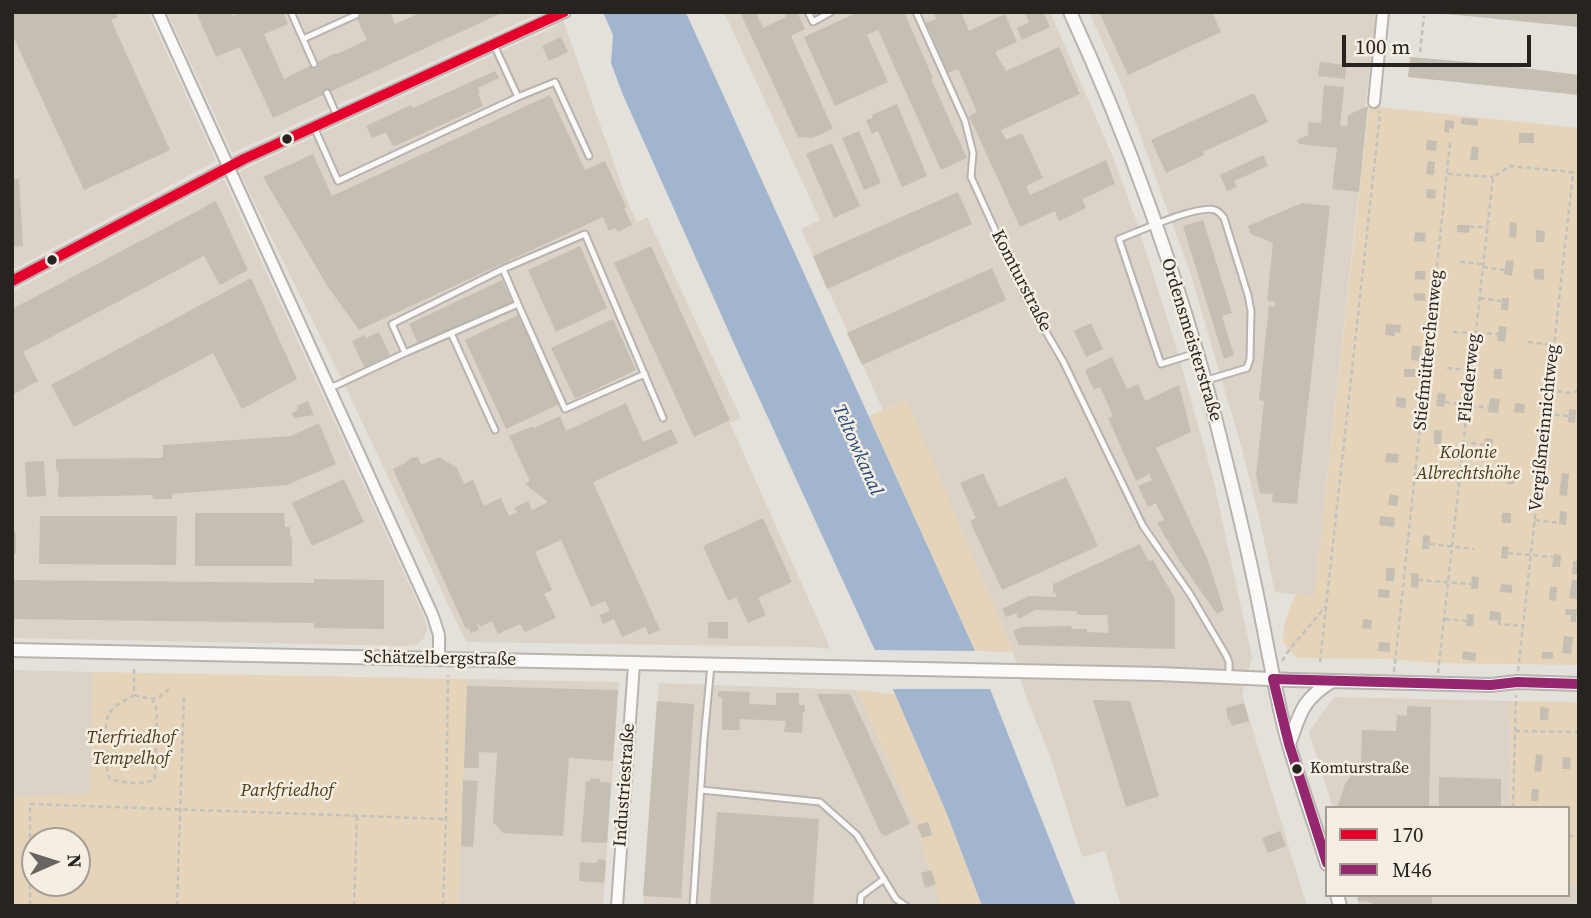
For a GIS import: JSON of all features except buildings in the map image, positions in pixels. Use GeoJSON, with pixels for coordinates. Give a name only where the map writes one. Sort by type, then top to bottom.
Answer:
{"type":"FeatureCollection","features":[{"type":"Feature","properties":{"kind":"street"},"geometry":{"type":"LineString","coordinates":[[158,12],[433,616],[439,635],[439,659]]}},
{"type":"Feature","properties":{"kind":"street","name":"Ordensmeisterstraße"},"geometry":{"type":"LineString","coordinates":[[1070,12],[1107,95],[1155,224],[1196,353],[1253,574],[1273,679],[1289,744],[1325,858]]}},
{"type":"Feature","properties":{"kind":"street"},"geometry":{"type":"LineString","coordinates":[[1374,102],[1383,12]]}},
{"type":"Feature","properties":{"kind":"street"},"geometry":{"type":"LineString","coordinates":[[12,281],[228,167],[559,15]]}},
{"type":"Feature","properties":{"kind":"street","name":"Schätzelbergstraße"},"geometry":{"type":"LineString","coordinates":[[12,650],[1160,674],[1229,678]]}},
{"type":"Feature","properties":{"kind":"street","name":"Industriestraße"},"geometry":{"type":"LineString","coordinates":[[617,906],[634,664]]}},
{"type":"Feature","properties":{"kind":"street"},"geometry":{"type":"LineString","coordinates":[[1229,678],[1491,685],[1517,682],[1579,684]]}},
{"type":"Feature","properties":{"kind":"street"},"geometry":{"type":"LineString","coordinates":[[1289,744],[1303,708],[1316,691],[1332,681]]}},
{"type":"Feature","properties":{"kind":"lane"},"geometry":{"type":"LineString","coordinates":[[291,12],[314,64]]}},
{"type":"Feature","properties":{"kind":"lane"},"geometry":{"type":"LineString","coordinates":[[808,12],[813,22],[831,12]]}},
{"type":"Feature","properties":{"kind":"lane","name":"Komturstraße"},"geometry":{"type":"LineString","coordinates":[[916,12],[965,121],[973,153],[971,177],[1026,298],[1063,361],[1143,526],[1190,594],[1226,654],[1229,678]]}},
{"type":"Feature","properties":{"kind":"lane"},"geometry":{"type":"LineString","coordinates":[[303,39],[356,15]]}},
{"type":"Feature","properties":{"kind":"lane"},"geometry":{"type":"LineString","coordinates":[[494,44],[518,97]]}},
{"type":"Feature","properties":{"kind":"lane"},"geometry":{"type":"LineString","coordinates":[[314,127],[338,181],[555,82],[589,156]]}},
{"type":"Feature","properties":{"kind":"lane"},"geometry":{"type":"LineString","coordinates":[[327,93],[337,116]]}},
{"type":"Feature","properties":{"kind":"lane"},"geometry":{"type":"LineString","coordinates":[[1196,353],[1161,363],[1119,239],[1200,210],[1214,210],[1224,218],[1248,295],[1251,311],[1250,359],[1247,368],[1204,380]]}},
{"type":"Feature","properties":{"kind":"lane"},"geometry":{"type":"LineString","coordinates":[[405,353],[392,324],[585,234],[663,418]]}},
{"type":"Feature","properties":{"kind":"lane"},"geometry":{"type":"LineString","coordinates":[[503,270],[565,409],[645,374]]}},
{"type":"Feature","properties":{"kind":"lane"},"geometry":{"type":"LineString","coordinates":[[329,387],[518,304]]}},
{"type":"Feature","properties":{"kind":"lane"},"geometry":{"type":"LineString","coordinates":[[451,333],[495,430]]}},
{"type":"Feature","properties":{"kind":"lane"},"geometry":{"type":"LineString","coordinates":[[693,906],[711,665]]}},
{"type":"Feature","properties":{"kind":"lane"},"geometry":{"type":"LineString","coordinates":[[701,790],[820,802],[857,835],[897,899],[906,906]]}},
{"type":"Feature","properties":{"kind":"lane"},"geometry":{"type":"LineString","coordinates":[[860,906],[861,896],[884,879]]}},
{"type":"Feature","properties":{"kind":"path"},"geometry":{"type":"LineString","coordinates":[[1420,52],[1424,16]]}},
{"type":"Feature","properties":{"kind":"path"},"geometry":{"type":"LineString","coordinates":[[1320,662],[1380,114],[1374,102]]}},
{"type":"Feature","properties":{"kind":"path","name":"Stiefmütterchenweg"},"geometry":{"type":"LineString","coordinates":[[1393,682],[1450,143]]}},
{"type":"Feature","properties":{"kind":"path"},"geometry":{"type":"LineString","coordinates":[[1448,174],[1493,177],[1511,166],[1579,173]]}},
{"type":"Feature","properties":{"kind":"path","name":"Vergißmeinnichtweg"},"geometry":{"type":"LineString","coordinates":[[1513,806],[1517,682],[1573,173]]}},
{"type":"Feature","properties":{"kind":"path","name":"Fliederweg"},"geometry":{"type":"LineString","coordinates":[[1437,684],[1493,177]]}},
{"type":"Feature","properties":{"kind":"path"},"geometry":{"type":"LineString","coordinates":[[1469,227],[1487,228]]}},
{"type":"Feature","properties":{"kind":"path"},"geometry":{"type":"LineString","coordinates":[[1460,262],[1505,270]]}},
{"type":"Feature","properties":{"kind":"path"},"geometry":{"type":"LineString","coordinates":[[1480,298],[1501,301]]}},
{"type":"Feature","properties":{"kind":"path"},"geometry":{"type":"LineString","coordinates":[[1453,332],[1498,334]]}},
{"type":"Feature","properties":{"kind":"path"},"geometry":{"type":"LineString","coordinates":[[1528,342],[1554,345]]}},
{"type":"Feature","properties":{"kind":"path"},"geometry":{"type":"LineString","coordinates":[[1447,368],[1471,370]]}},
{"type":"Feature","properties":{"kind":"path"},"geometry":{"type":"LineString","coordinates":[[1549,390],[1570,393],[1579,389]]}},
{"type":"Feature","properties":{"kind":"path"},"geometry":{"type":"LineString","coordinates":[[1445,402],[1489,408]]}},
{"type":"Feature","properties":{"kind":"path"},"geometry":{"type":"LineString","coordinates":[[1546,414],[1568,416]]}},
{"type":"Feature","properties":{"kind":"path"},"geometry":{"type":"LineString","coordinates":[[1463,442],[1485,445]]}},
{"type":"Feature","properties":{"kind":"path"},"geometry":{"type":"LineString","coordinates":[[1535,520],[1559,523]]}},
{"type":"Feature","properties":{"kind":"path"},"geometry":{"type":"LineString","coordinates":[[1430,544],[1474,549]]}},
{"type":"Feature","properties":{"kind":"path"},"geometry":{"type":"LineString","coordinates":[[1508,553],[1553,557]]}},
{"type":"Feature","properties":{"kind":"path"},"geometry":{"type":"LineString","coordinates":[[1418,580],[1471,584]]}},
{"type":"Feature","properties":{"kind":"path"},"geometry":{"type":"LineString","coordinates":[[1285,656],[1326,606]]}},
{"type":"Feature","properties":{"kind":"path"},"geometry":{"type":"LineString","coordinates":[[1445,619],[1466,621]]}},
{"type":"Feature","properties":{"kind":"path"},"geometry":{"type":"LineString","coordinates":[[1499,621],[1499,624],[1523,626]]}},
{"type":"Feature","properties":{"kind":"path"},"geometry":{"type":"LineString","coordinates":[[134,669],[134,695]]}},
{"type":"Feature","properties":{"kind":"path"},"geometry":{"type":"LineString","coordinates":[[443,906],[448,675]]}},
{"type":"Feature","properties":{"kind":"path"},"geometry":{"type":"LineString","coordinates":[[153,700],[157,712],[153,780],[119,782],[110,779],[106,766],[106,723],[109,713],[134,695],[153,700],[172,686]]}},
{"type":"Feature","properties":{"kind":"path"},"geometry":{"type":"LineString","coordinates":[[177,906],[184,696]]}},
{"type":"Feature","properties":{"kind":"path"},"geometry":{"type":"LineString","coordinates":[[1515,731],[1579,732]]}},
{"type":"Feature","properties":{"kind":"path"},"geometry":{"type":"LineString","coordinates":[[30,906],[30,804],[446,819]]}},
{"type":"Feature","properties":{"kind":"path"},"geometry":{"type":"LineString","coordinates":[[354,906],[357,815]]}},
{"type":"Feature","properties":{"kind":"shaded area"},"geometry":{"type":"Polygon","coordinates":[[[12,12],[148,12],[216,161],[12,270],[12,12]]]}},
{"type":"Feature","properties":{"kind":"shaded area"},"geometry":{"type":"Polygon","coordinates":[[[167,12],[545,12],[232,153],[167,12]]]}},
{"type":"Feature","properties":{"kind":"shaded area"},"geometry":{"type":"Polygon","coordinates":[[[724,12],[1050,12],[1113,157],[1174,340],[1213,478],[1252,657],[1242,695],[1307,906],[1121,906],[1105,851],[1082,857],[1013,652],[906,400],[883,410],[801,229],[820,220],[724,12]]]}},
{"type":"Feature","properties":{"kind":"shaded area"},"geometry":{"type":"Polygon","coordinates":[[[1089,12],[1379,12],[1365,107],[1368,106],[1314,597],[1275,592],[1242,449],[1190,272],[1123,88],[1089,12]]]}},
{"type":"Feature","properties":{"kind":"shaded area"},"geometry":{"type":"Polygon","coordinates":[[[563,20],[629,206],[637,222],[647,217],[741,418],[730,423],[829,645],[828,649],[466,642],[347,390],[240,173],[550,29],[563,20]]]}},
{"type":"Feature","properties":{"kind":"shaded area"},"geometry":{"type":"Polygon","coordinates":[[[224,180],[425,619],[427,629],[424,638],[416,645],[406,646],[12,638],[12,292],[224,180]]]}},
{"type":"Feature","properties":{"kind":"shaded area"},"geometry":{"type":"Polygon","coordinates":[[[12,670],[93,672],[90,794],[12,797],[12,670]]]}},
{"type":"Feature","properties":{"kind":"shaded area"},"geometry":{"type":"Polygon","coordinates":[[[467,679],[619,682],[603,906],[458,906],[467,679]]]}},
{"type":"Feature","properties":{"kind":"shaded area"},"geometry":{"type":"Polygon","coordinates":[[[659,683],[857,690],[915,822],[941,906],[643,906],[659,683]]]}},
{"type":"Feature","properties":{"kind":"shaded area"},"geometry":{"type":"Polygon","coordinates":[[[1334,697],[1511,701],[1510,806],[1332,806],[1309,732],[1334,697]]]}},
{"type":"Feature","properties":{"kind":"shaded area"},"geometry":{"type":"Polygon","coordinates":[[[1570,884],[1579,885],[1579,906],[1359,906],[1357,897],[1570,897],[1570,884]]]}},
{"type":"Feature","properties":{"kind":"green space","name":"Kolonie Albrechtshöhe"},"geometry":{"type":"Polygon","coordinates":[[[1369,106],[1579,128],[1579,665],[1297,658],[1285,645],[1284,627],[1296,595],[1314,596],[1369,106]]]}},
{"type":"Feature","properties":{"kind":"green space"},"geometry":{"type":"Polygon","coordinates":[[[907,400],[1013,652],[975,651],[869,416],[907,400]]]}},
{"type":"Feature","properties":{"kind":"green space","name":"Parkfriedhof"},"geometry":{"type":"Polygon","coordinates":[[[93,672],[467,679],[458,906],[12,906],[12,797],[90,793],[93,672]]]}},
{"type":"Feature","properties":{"kind":"green space"},"geometry":{"type":"Polygon","coordinates":[[[857,690],[895,694],[947,814],[982,906],[941,906],[915,822],[857,690]]]}},
{"type":"Feature","properties":{"kind":"green space"},"geometry":{"type":"Polygon","coordinates":[[[1511,701],[1579,702],[1579,885],[1570,884],[1570,806],[1510,806],[1511,701]]]}},
{"type":"Feature","properties":{"kind":"water","name":"Teltowkanal"},"geometry":{"type":"Polygon","coordinates":[[[603,12],[681,12],[687,15],[975,651],[1076,906],[982,906],[947,814],[895,694],[623,95],[611,63],[613,35],[603,12]]]}},
{"type":"Feature","properties":{"kind":"pier"},"geometry":{"type":"Polygon","coordinates":[[[871,650],[979,651],[995,689],[889,689],[871,650]]]}},
{"type":"Feature","properties":{"kind":"transit line","name":"170"},"geometry":{"type":"LineString","coordinates":[[12,281],[244,159],[564,12]]}},
{"type":"Feature","properties":{"kind":"transit line","name":"M46"},"geometry":{"type":"LineString","coordinates":[[1273,679],[1491,685],[1517,682],[1579,684]]}},
{"type":"Feature","properties":{"kind":"transit line","name":"M46"},"geometry":{"type":"LineString","coordinates":[[1273,679],[1289,744],[1325,857]]}},
{"type":"Feature","properties":{"kind":"place","name":"Komturstraße"},"geometry":{"type":"Point","coordinates":[1297,769]}},
{"type":"Feature","properties":{"kind":"park label","name":"Tierfriedhof Tempelhof"},"geometry":{"type":"Point","coordinates":[131,748]}}]}
